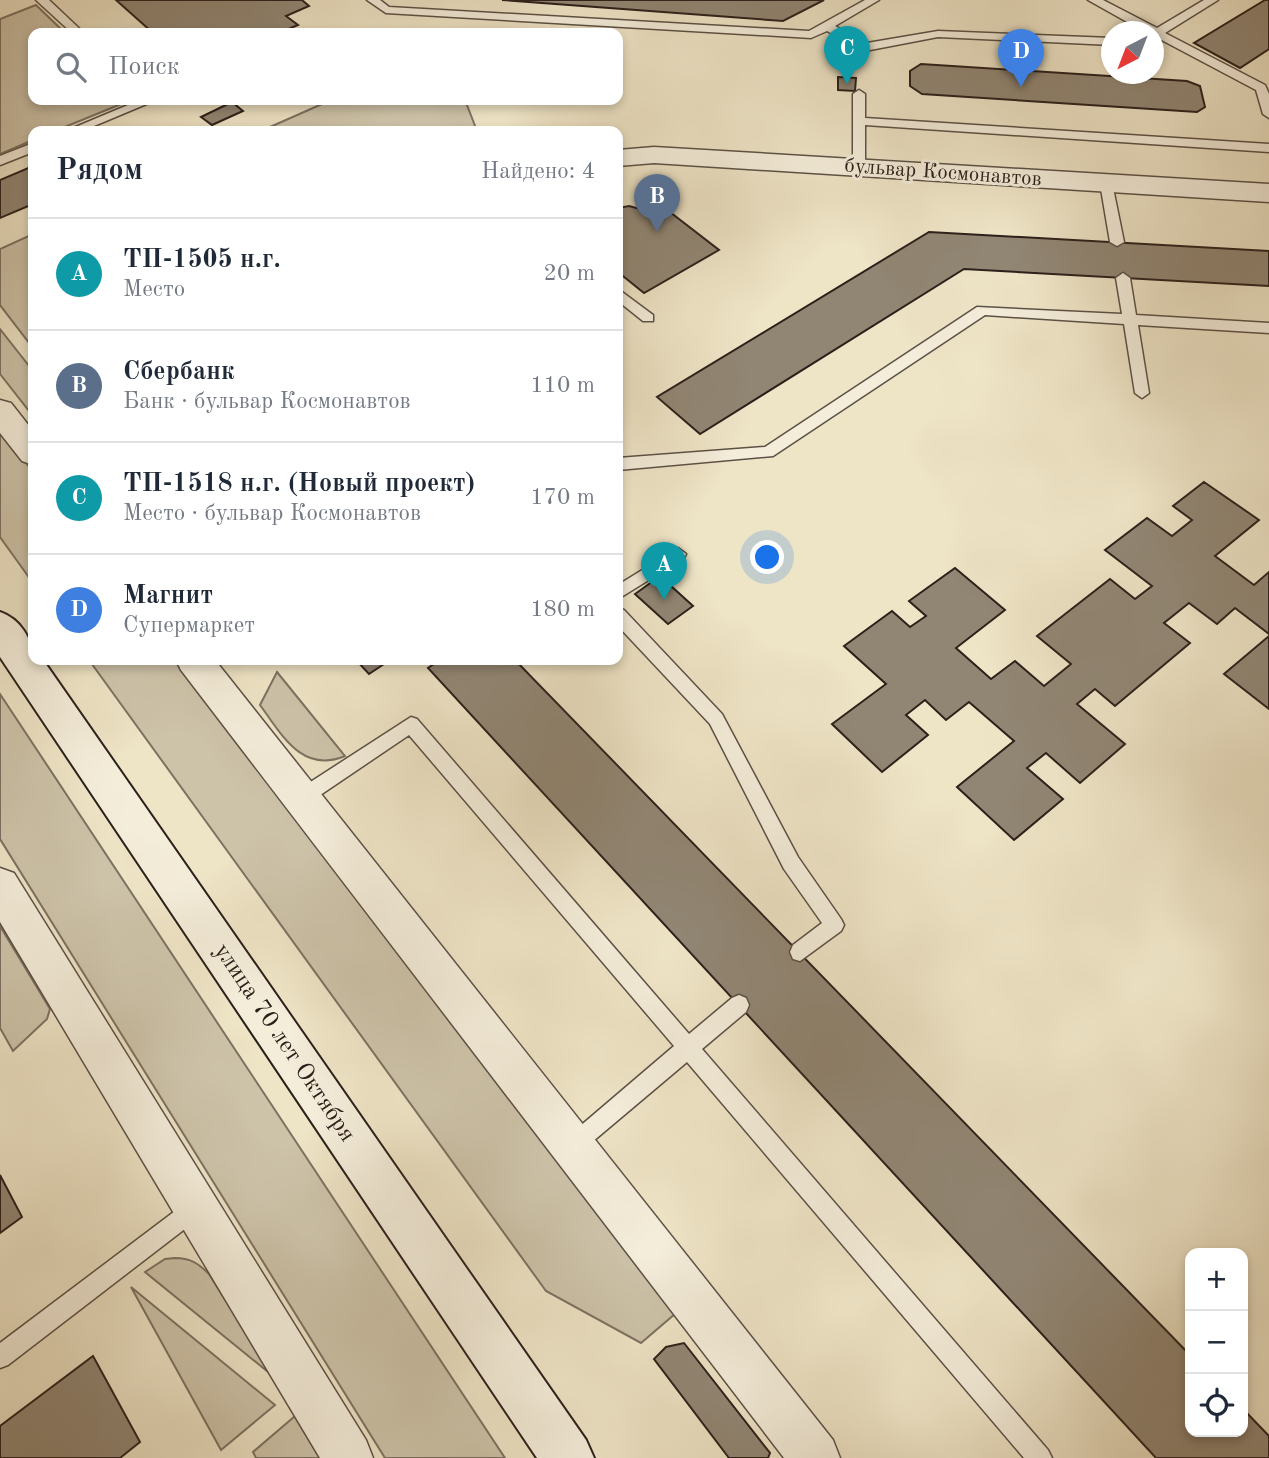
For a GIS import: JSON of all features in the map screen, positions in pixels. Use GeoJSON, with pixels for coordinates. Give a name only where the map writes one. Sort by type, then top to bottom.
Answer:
{"type":"FeatureCollection","features":[{"type":"Feature","properties":{"kind":"main road","name":"улица 70 лет Октября"},"geometry":{"type":"LineString","coordinates":[[0,627],[568,1458]]}},
{"type":"Feature","properties":{"kind":"street","name":"бульвар Космонавтов"},"geometry":{"type":"LineString","coordinates":[[623,158],[654,155],[1269,193]]}},
{"type":"Feature","properties":{"kind":"street"},"geometry":{"type":"LineString","coordinates":[[0,411],[28,444]]}},
{"type":"Feature","properties":{"kind":"street"},"geometry":{"type":"LineString","coordinates":[[198,665],[815,1458]]}},
{"type":"Feature","properties":{"kind":"street"},"geometry":{"type":"LineString","coordinates":[[0,886],[348,1458]]}},
{"type":"Feature","properties":{"kind":"lane"},"geometry":{"type":"LineString","coordinates":[[42,0],[73,28]]}},
{"type":"Feature","properties":{"kind":"lane"},"geometry":{"type":"LineString","coordinates":[[373,0],[386,10],[811,34],[873,0]]}},
{"type":"Feature","properties":{"kind":"lane"},"geometry":{"type":"LineString","coordinates":[[1094,0],[1128,21]]}},
{"type":"Feature","properties":{"kind":"lane"},"geometry":{"type":"LineString","coordinates":[[1164,32],[1212,0]]}},
{"type":"Feature","properties":{"kind":"lane"},"geometry":{"type":"LineString","coordinates":[[636,23],[638,10]]}},
{"type":"Feature","properties":{"kind":"lane"},"geometry":{"type":"LineString","coordinates":[[826,26],[865,47],[938,34],[1101,42]]}},
{"type":"Feature","properties":{"kind":"lane"},"geometry":{"type":"LineString","coordinates":[[1164,41],[1265,85],[1269,114]]}},
{"type":"Feature","properties":{"kind":"lane"},"geometry":{"type":"LineString","coordinates":[[859,94],[859,167]]}},
{"type":"Feature","properties":{"kind":"lane"},"geometry":{"type":"LineString","coordinates":[[85,126],[137,105]]}},
{"type":"Feature","properties":{"kind":"lane"},"geometry":{"type":"LineString","coordinates":[[859,121],[1269,148]]}},
{"type":"Feature","properties":{"kind":"lane"},"geometry":{"type":"LineString","coordinates":[[0,161],[28,149]]}},
{"type":"Feature","properties":{"kind":"lane"},"geometry":{"type":"LineString","coordinates":[[1106,183],[1116,242]]}},
{"type":"Feature","properties":{"kind":"lane"},"geometry":{"type":"LineString","coordinates":[[1124,278],[1142,393]]}},
{"type":"Feature","properties":{"kind":"lane"},"geometry":{"type":"LineString","coordinates":[[623,298],[648,318]]}},
{"type":"Feature","properties":{"kind":"lane"},"geometry":{"type":"LineString","coordinates":[[623,464],[768,452],[982,310],[1269,328]]}},
{"type":"Feature","properties":{"kind":"lane"},"geometry":{"type":"LineString","coordinates":[[623,590],[678,554]]}},
{"type":"Feature","properties":{"kind":"lane"},"geometry":{"type":"LineString","coordinates":[[623,620],[716,719],[791,863],[834,925],[800,952]]}},
{"type":"Feature","properties":{"kind":"lane"},"geometry":{"type":"LineString","coordinates":[[301,798],[411,724],[1040,1458]]}},
{"type":"Feature","properties":{"kind":"lane"},"geometry":{"type":"LineString","coordinates":[[572,1146],[739,1005]]}},
{"type":"Feature","properties":{"kind":"lane"},"geometry":{"type":"LineString","coordinates":[[0,1357],[195,1207]]}},
{"type":"Feature","properties":{"kind":"shaded area"},"geometry":{"type":"Polygon","coordinates":[[[36,5],[60,28],[28,28],[28,105],[119,105],[67,126],[28,126],[28,142],[0,154],[0,19],[36,5]]]}},
{"type":"Feature","properties":{"kind":"shaded area"},"geometry":{"type":"Polygon","coordinates":[[[320,105],[467,105],[475,126],[272,126],[320,105]]]}},
{"type":"Feature","properties":{"kind":"shaded area"},"geometry":{"type":"Polygon","coordinates":[[[28,236],[28,341],[0,305],[0,249],[28,236]]]}},
{"type":"Feature","properties":{"kind":"shaded area"},"geometry":{"type":"Polygon","coordinates":[[[0,329],[28,365],[28,410],[0,374],[0,329]]]}},
{"type":"Feature","properties":{"kind":"shaded area"},"geometry":{"type":"Polygon","coordinates":[[[0,428],[28,465],[28,576],[0,537],[0,428]]]}},
{"type":"Feature","properties":{"kind":"shaded area"},"geometry":{"type":"Polygon","coordinates":[[[93,665],[181,665],[676,1313],[641,1343],[546,1291],[93,665]]]}},
{"type":"Feature","properties":{"kind":"shaded area"},"geometry":{"type":"Polygon","coordinates":[[[277,672],[345,756],[317,760],[305,756],[285,739],[260,705],[277,672]]]}},
{"type":"Feature","properties":{"kind":"shaded area"},"geometry":{"type":"Polygon","coordinates":[[[0,694],[505,1458],[385,1458],[0,839],[0,694]]]}},
{"type":"Feature","properties":{"kind":"shaded area"},"geometry":{"type":"Polygon","coordinates":[[[0,926],[50,1009],[47,1019],[13,1051],[0,1028],[0,926]]]}},
{"type":"Feature","properties":{"kind":"shaded area"},"geometry":{"type":"Polygon","coordinates":[[[165,1259],[194,1262],[209,1274],[273,1376],[145,1272],[165,1259]]]}},
{"type":"Feature","properties":{"kind":"shaded area"},"geometry":{"type":"Polygon","coordinates":[[[131,1287],[275,1405],[221,1450],[131,1287]]]}},
{"type":"Feature","properties":{"kind":"shaded area"},"geometry":{"type":"Polygon","coordinates":[[[295,1416],[320,1458],[256,1458],[253,1452],[295,1416]]]}},
{"type":"Feature","properties":{"kind":"building"},"geometry":{"type":"Polygon","coordinates":[[[116,0],[302,0],[309,6],[286,16],[298,25],[291,28],[147,28],[116,0]]]}},
{"type":"Feature","properties":{"kind":"building"},"geometry":{"type":"Polygon","coordinates":[[[502,0],[824,0],[783,21],[502,0]]]}},
{"type":"Feature","properties":{"kind":"building"},"geometry":{"type":"Polygon","coordinates":[[[1269,0],[1269,49],[1240,68],[1194,43],[1269,0]]]}},
{"type":"Feature","properties":{"kind":"building"},"geometry":{"type":"Polygon","coordinates":[[[921,64],[1101,76],[1101,84],[1164,84],[1164,80],[1187,81],[1200,86],[1205,107],[1197,112],[922,94],[910,86],[910,71],[921,64]]]}},
{"type":"Feature","properties":{"kind":"building"},"geometry":{"type":"Polygon","coordinates":[[[838,77],[856,78],[855,91],[838,90],[838,77]]]}},
{"type":"Feature","properties":{"kind":"building"},"geometry":{"type":"Polygon","coordinates":[[[226,105],[236,105],[243,111],[212,125],[201,117],[226,105]]]}},
{"type":"Feature","properties":{"kind":"building"},"geometry":{"type":"Polygon","coordinates":[[[28,168],[28,206],[0,218],[0,180],[28,168]]]}},
{"type":"Feature","properties":{"kind":"building"},"geometry":{"type":"Polygon","coordinates":[[[629,206],[658,214],[666,209],[719,250],[644,293],[623,276],[623,207],[629,206]]]}},
{"type":"Feature","properties":{"kind":"building"},"geometry":{"type":"Polygon","coordinates":[[[929,232],[1269,251],[1269,286],[964,269],[700,434],[657,397],[929,232]]]}},
{"type":"Feature","properties":{"kind":"building"},"geometry":{"type":"Polygon","coordinates":[[[1204,482],[1259,520],[1215,556],[1254,585],[1269,572],[1269,634],[1235,608],[1217,624],[1189,603],[1164,623],[1190,643],[1115,706],[1095,689],[1077,704],[1125,744],[1080,783],[1046,753],[1027,768],[1063,799],[1014,840],[957,787],[1014,741],[969,702],[946,720],[925,700],[906,715],[928,735],[882,772],[832,724],[886,684],[844,646],[892,611],[910,627],[926,616],[909,601],[955,568],[1005,610],[956,648],[991,679],[1015,661],[1044,686],[1071,664],[1037,636],[1110,579],[1135,599],[1152,586],[1105,550],[1147,518],[1172,536],[1192,520],[1173,506],[1204,482]]]}},
{"type":"Feature","properties":{"kind":"building"},"geometry":{"type":"Polygon","coordinates":[[[660,576],[693,606],[668,624],[635,594],[660,576]]]}},
{"type":"Feature","properties":{"kind":"building"},"geometry":{"type":"Polygon","coordinates":[[[1269,636],[1269,709],[1224,674],[1269,636]]]}},
{"type":"Feature","properties":{"kind":"building"},"geometry":{"type":"Polygon","coordinates":[[[361,665],[382,665],[369,674],[361,665]]]}},
{"type":"Feature","properties":{"kind":"building"},"geometry":{"type":"Polygon","coordinates":[[[432,665],[520,665],[1185,1350],[1185,1437],[1248,1437],[1248,1414],[1269,1436],[1269,1458],[1156,1458],[428,668],[432,665]]]}},
{"type":"Feature","properties":{"kind":"building"},"geometry":{"type":"Polygon","coordinates":[[[0,1175],[22,1217],[0,1233],[0,1175]]]}},
{"type":"Feature","properties":{"kind":"building"},"geometry":{"type":"Polygon","coordinates":[[[684,1343],[770,1453],[768,1458],[729,1458],[654,1359],[666,1347],[684,1343]]]}},
{"type":"Feature","properties":{"kind":"building"},"geometry":{"type":"Polygon","coordinates":[[[93,1356],[140,1442],[120,1458],[0,1458],[0,1426],[93,1356]]]}},
{"type":"Feature","properties":{"kind":"place","name":"ТП-1518 н.г. (Новый проект)"},"geometry":{"type":"Point","coordinates":[847,84]}},
{"type":"Feature","properties":{"kind":"place","name":"Магнит"},"geometry":{"type":"Point","coordinates":[1021,87]}},
{"type":"Feature","properties":{"kind":"place","name":"Сбербанк"},"geometry":{"type":"Point","coordinates":[657,232]}},
{"type":"Feature","properties":{"kind":"place","name":"ТП-1505 н.г."},"geometry":{"type":"Point","coordinates":[664,600]}}]}
